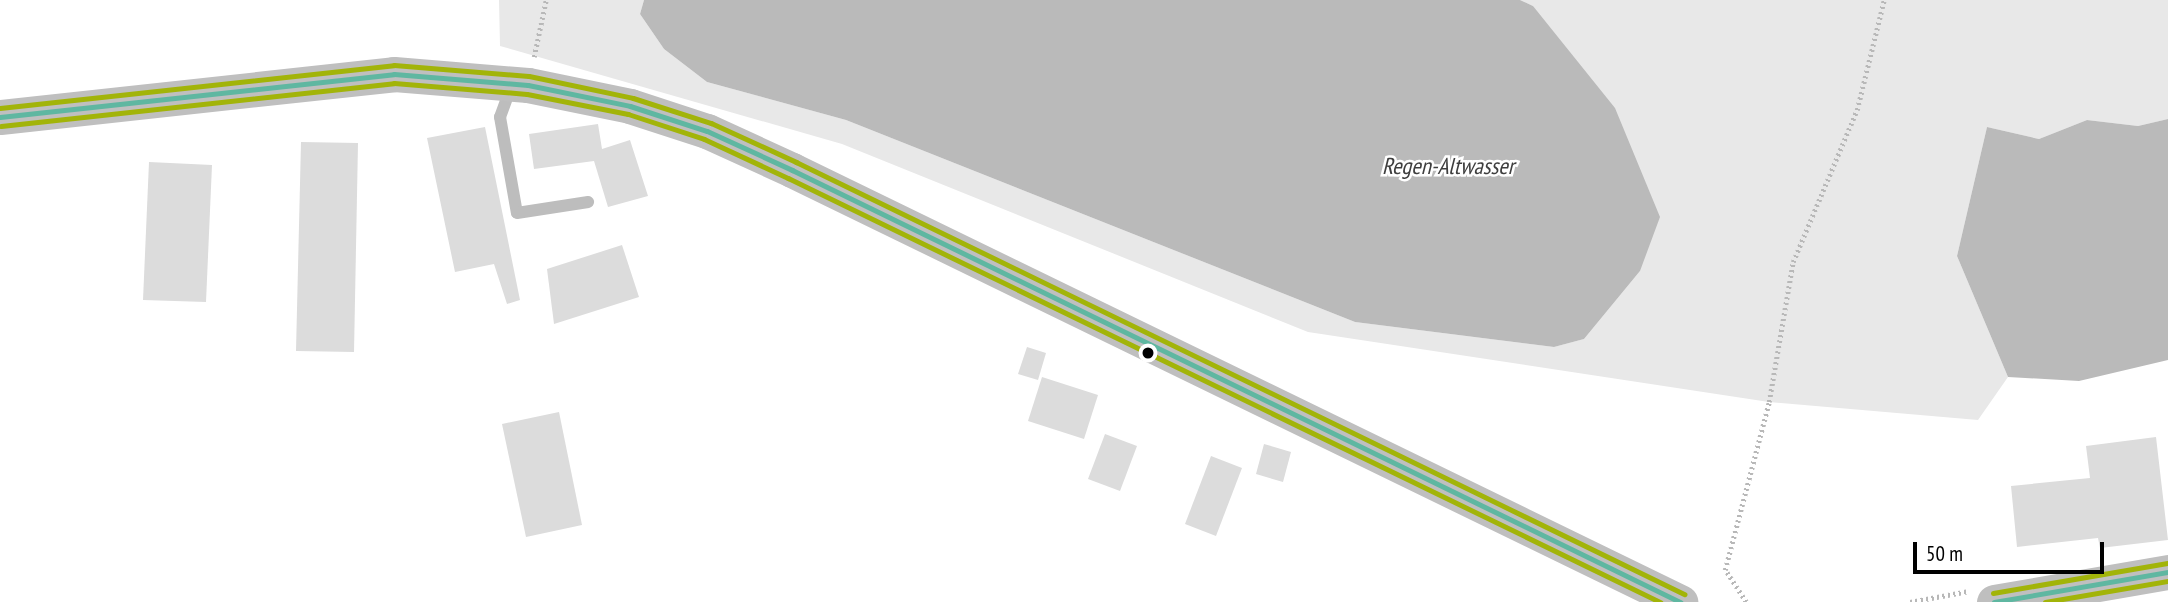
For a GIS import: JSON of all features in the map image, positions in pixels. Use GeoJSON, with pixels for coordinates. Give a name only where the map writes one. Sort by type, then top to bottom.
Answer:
{"type":"FeatureCollection","features":[{"type":"Feature","properties":{"kind":"street"},"geometry":{"type":"LineString","coordinates":[[0,117],[394,74],[520,84],[707,131],[1680,602]]}},
{"type":"Feature","properties":{"kind":"street"},"geometry":{"type":"LineString","coordinates":[[1994,602],[2033,592],[2168,572]]}},
{"type":"Feature","properties":{"kind":"lane"},"geometry":{"type":"LineString","coordinates":[[520,84],[500,117],[517,213],[588,202]]}},
{"type":"Feature","properties":{"kind":"path"},"geometry":{"type":"LineString","coordinates":[[520,84],[546,0]]}},
{"type":"Feature","properties":{"kind":"path"},"geometry":{"type":"LineString","coordinates":[[1746,602],[1725,570],[1769,402],[1793,262],[1857,110],[1884,0]]}},
{"type":"Feature","properties":{"kind":"shaded area"},"geometry":{"type":"Polygon","coordinates":[[[499,0],[644,0],[640,14],[664,49],[707,82],[846,120],[1355,322],[1554,347],[1584,339],[1640,271],[1533,6],[1520,0],[2168,0],[2168,119],[2138,126],[2087,120],[2039,139],[1987,127],[1957,256],[2008,377],[1978,420],[1769,402],[1308,332],[842,144],[500,46],[499,0]]]}},
{"type":"Feature","properties":{"kind":"water","name":"Regen-Altwasser"},"geometry":{"type":"Polygon","coordinates":[[[644,0],[1520,0],[1533,6],[1615,108],[1660,217],[1640,271],[1584,339],[1554,347],[1355,322],[846,120],[707,82],[664,49],[640,14],[644,0]]]}},
{"type":"Feature","properties":{"kind":"water"},"geometry":{"type":"Polygon","coordinates":[[[2168,119],[2168,360],[2079,381],[2008,377],[1957,256],[1987,127],[2039,139],[2087,120],[2138,126],[2168,119]]]}},
{"type":"Feature","properties":{"kind":"building"},"geometry":{"type":"Polygon","coordinates":[[[598,124],[602,149],[630,140],[648,196],[608,207],[594,161],[534,169],[529,134],[598,124]]]}},
{"type":"Feature","properties":{"kind":"building"},"geometry":{"type":"Polygon","coordinates":[[[485,127],[520,300],[507,304],[494,264],[455,272],[427,138],[485,127]]]}},
{"type":"Feature","properties":{"kind":"building"},"geometry":{"type":"Polygon","coordinates":[[[301,142],[358,143],[354,352],[296,351],[301,142]]]}},
{"type":"Feature","properties":{"kind":"building"},"geometry":{"type":"Polygon","coordinates":[[[149,162],[212,165],[206,302],[143,300],[149,162]]]}},
{"type":"Feature","properties":{"kind":"building"},"geometry":{"type":"Polygon","coordinates":[[[622,245],[639,297],[554,324],[547,269],[622,245]]]}},
{"type":"Feature","properties":{"kind":"building"},"geometry":{"type":"Polygon","coordinates":[[[1027,347],[1046,353],[1038,380],[1018,374],[1027,347]]]}},
{"type":"Feature","properties":{"kind":"building"},"geometry":{"type":"Polygon","coordinates":[[[1042,377],[1098,395],[1084,439],[1028,421],[1042,377]]]}},
{"type":"Feature","properties":{"kind":"building"},"geometry":{"type":"Polygon","coordinates":[[[559,412],[582,525],[526,537],[502,424],[559,412]]]}},
{"type":"Feature","properties":{"kind":"building"},"geometry":{"type":"Polygon","coordinates":[[[1105,434],[1137,446],[1120,491],[1088,479],[1105,434]]]}},
{"type":"Feature","properties":{"kind":"building"},"geometry":{"type":"Polygon","coordinates":[[[2156,437],[2168,540],[2100,548],[2098,538],[2017,547],[2011,486],[2090,478],[2086,446],[2156,437]]]}},
{"type":"Feature","properties":{"kind":"building"},"geometry":{"type":"Polygon","coordinates":[[[1264,444],[1291,452],[1283,482],[1256,474],[1264,444]]]}},
{"type":"Feature","properties":{"kind":"building"},"geometry":{"type":"Polygon","coordinates":[[[1211,456],[1242,468],[1216,536],[1185,524],[1211,456]]]}},
{"type":"Feature","properties":{"kind":"transit line"},"geometry":{"type":"LineString","coordinates":[[0,108],[394,65],[529,76],[633,98],[711,123],[796,162],[1684,594]]}},
{"type":"Feature","properties":{"kind":"transit line"},"geometry":{"type":"LineString","coordinates":[[0,117],[394,74],[528,85],[630,106],[707,131],[792,170],[1680,602]]}},
{"type":"Feature","properties":{"kind":"transit line"},"geometry":{"type":"LineString","coordinates":[[1,126],[394,83],[527,94],[628,114],[704,139],[788,178],[1660,602]]}},
{"type":"Feature","properties":{"kind":"transit line"},"geometry":{"type":"LineString","coordinates":[[1993,593],[2167,563]]}},
{"type":"Feature","properties":{"kind":"transit line"},"geometry":{"type":"LineString","coordinates":[[1994,602],[2168,572]]}},
{"type":"Feature","properties":{"kind":"transit line"},"geometry":{"type":"LineString","coordinates":[[2045,602],[2168,581]]}}]}
